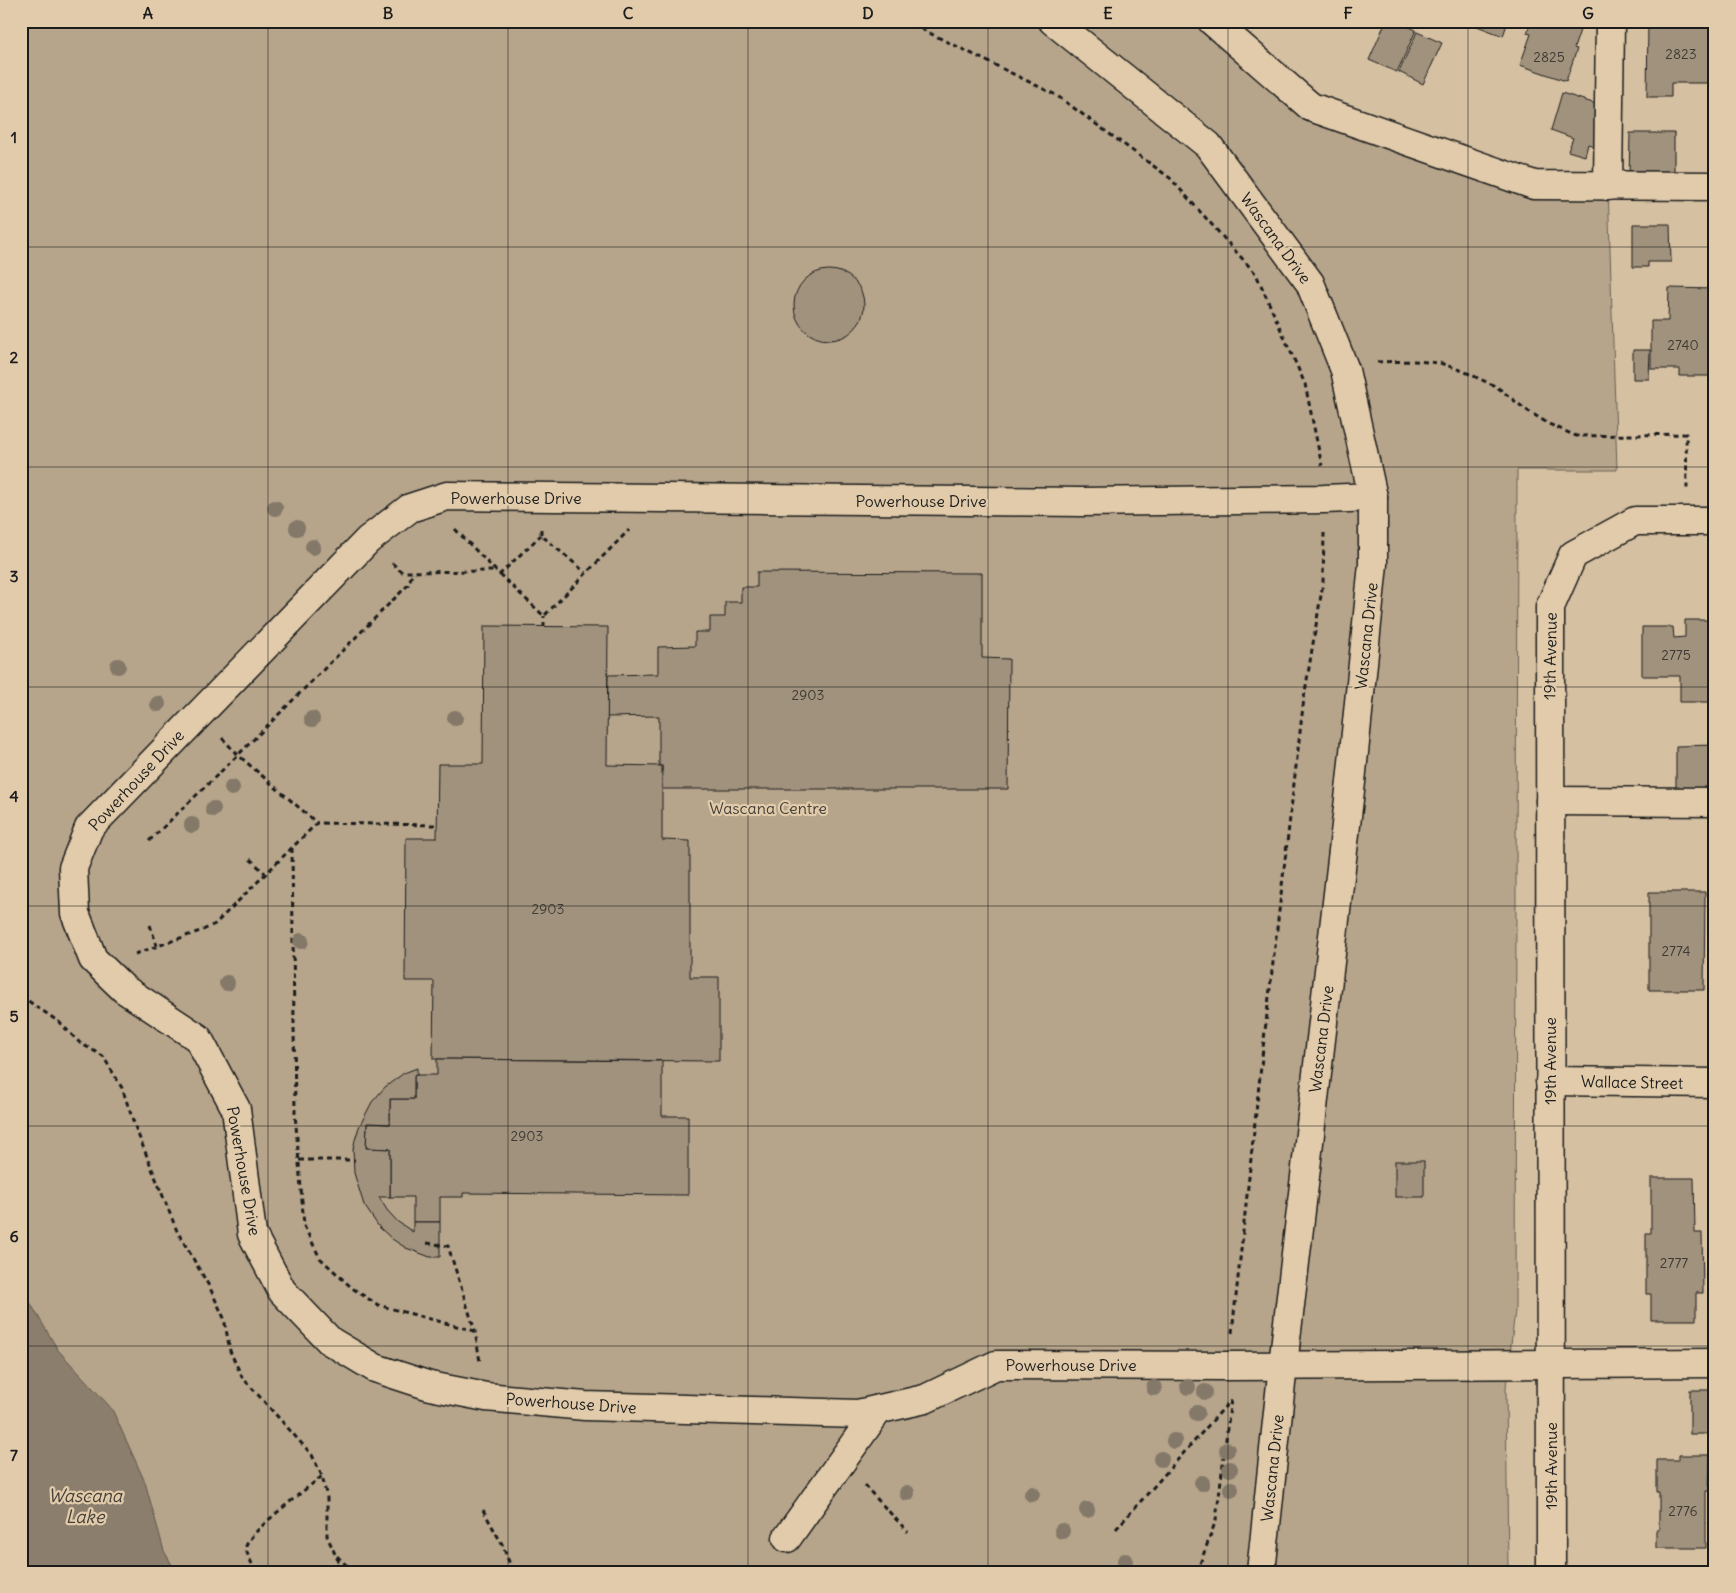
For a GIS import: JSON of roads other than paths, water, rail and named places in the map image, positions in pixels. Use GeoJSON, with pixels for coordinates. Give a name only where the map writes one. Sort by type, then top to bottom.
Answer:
{"type":"FeatureCollection","features":[{"type":"Feature","properties":{"kind":"street","name":"Wascana Drive"},"geometry":{"type":"LineString","coordinates":[[1053,21],[1208,145],[1310,283],[1345,370],[1373,497],[1373,564],[1351,782],[1283,1365],[1261,1572]]}},
{"type":"Feature","properties":{"kind":"street"},"geometry":{"type":"LineString","coordinates":[[1212,21],[1311,107],[1534,185],[1715,186]]}},
{"type":"Feature","properties":{"kind":"street"},"geometry":{"type":"LineString","coordinates":[[1608,186],[1610,21]]}},
{"type":"Feature","properties":{"kind":"street","name":"Powerhouse Drive"},"geometry":{"type":"LineString","coordinates":[[1283,1365],[996,1365],[925,1398],[858,1414],[585,1406],[486,1397],[430,1386],[375,1368],[330,1341],[282,1291],[252,1234],[236,1109],[198,1038],[124,990],[93,959],[75,913],[73,868],[88,828],[368,540],[410,508],[447,496],[1072,502],[1324,500],[1373,497]]}},
{"type":"Feature","properties":{"kind":"street","name":"19th Avenue"},"geometry":{"type":"LineString","coordinates":[[1551,1572],[1550,607],[1573,555],[1635,521],[1715,521]]}},
{"type":"Feature","properties":{"kind":"street"},"geometry":{"type":"LineString","coordinates":[[1550,801],[1715,802]]}},
{"type":"Feature","properties":{"kind":"street","name":"Wallace Street"},"geometry":{"type":"LineString","coordinates":[[1550,1081],[1715,1083]]}},
{"type":"Feature","properties":{"kind":"street"},"geometry":{"type":"LineString","coordinates":[[1283,1365],[1715,1363]]}},
{"type":"Feature","properties":{"kind":"street"},"geometry":{"type":"LineString","coordinates":[[787,1538],[879,1409]]}},
{"type":"Feature","properties":{"kind":"water","name":"Wascana Lake"},"geometry":{"type":"Polygon","coordinates":[[[21,1287],[58,1350],[112,1409],[145,1482],[164,1551],[176,1572],[21,1572],[21,1287]]]}},
{"type":"Feature","properties":{"kind":"park label","name":"Wascana Centre"},"geometry":{"type":"Point","coordinates":[768,808]}}]}
